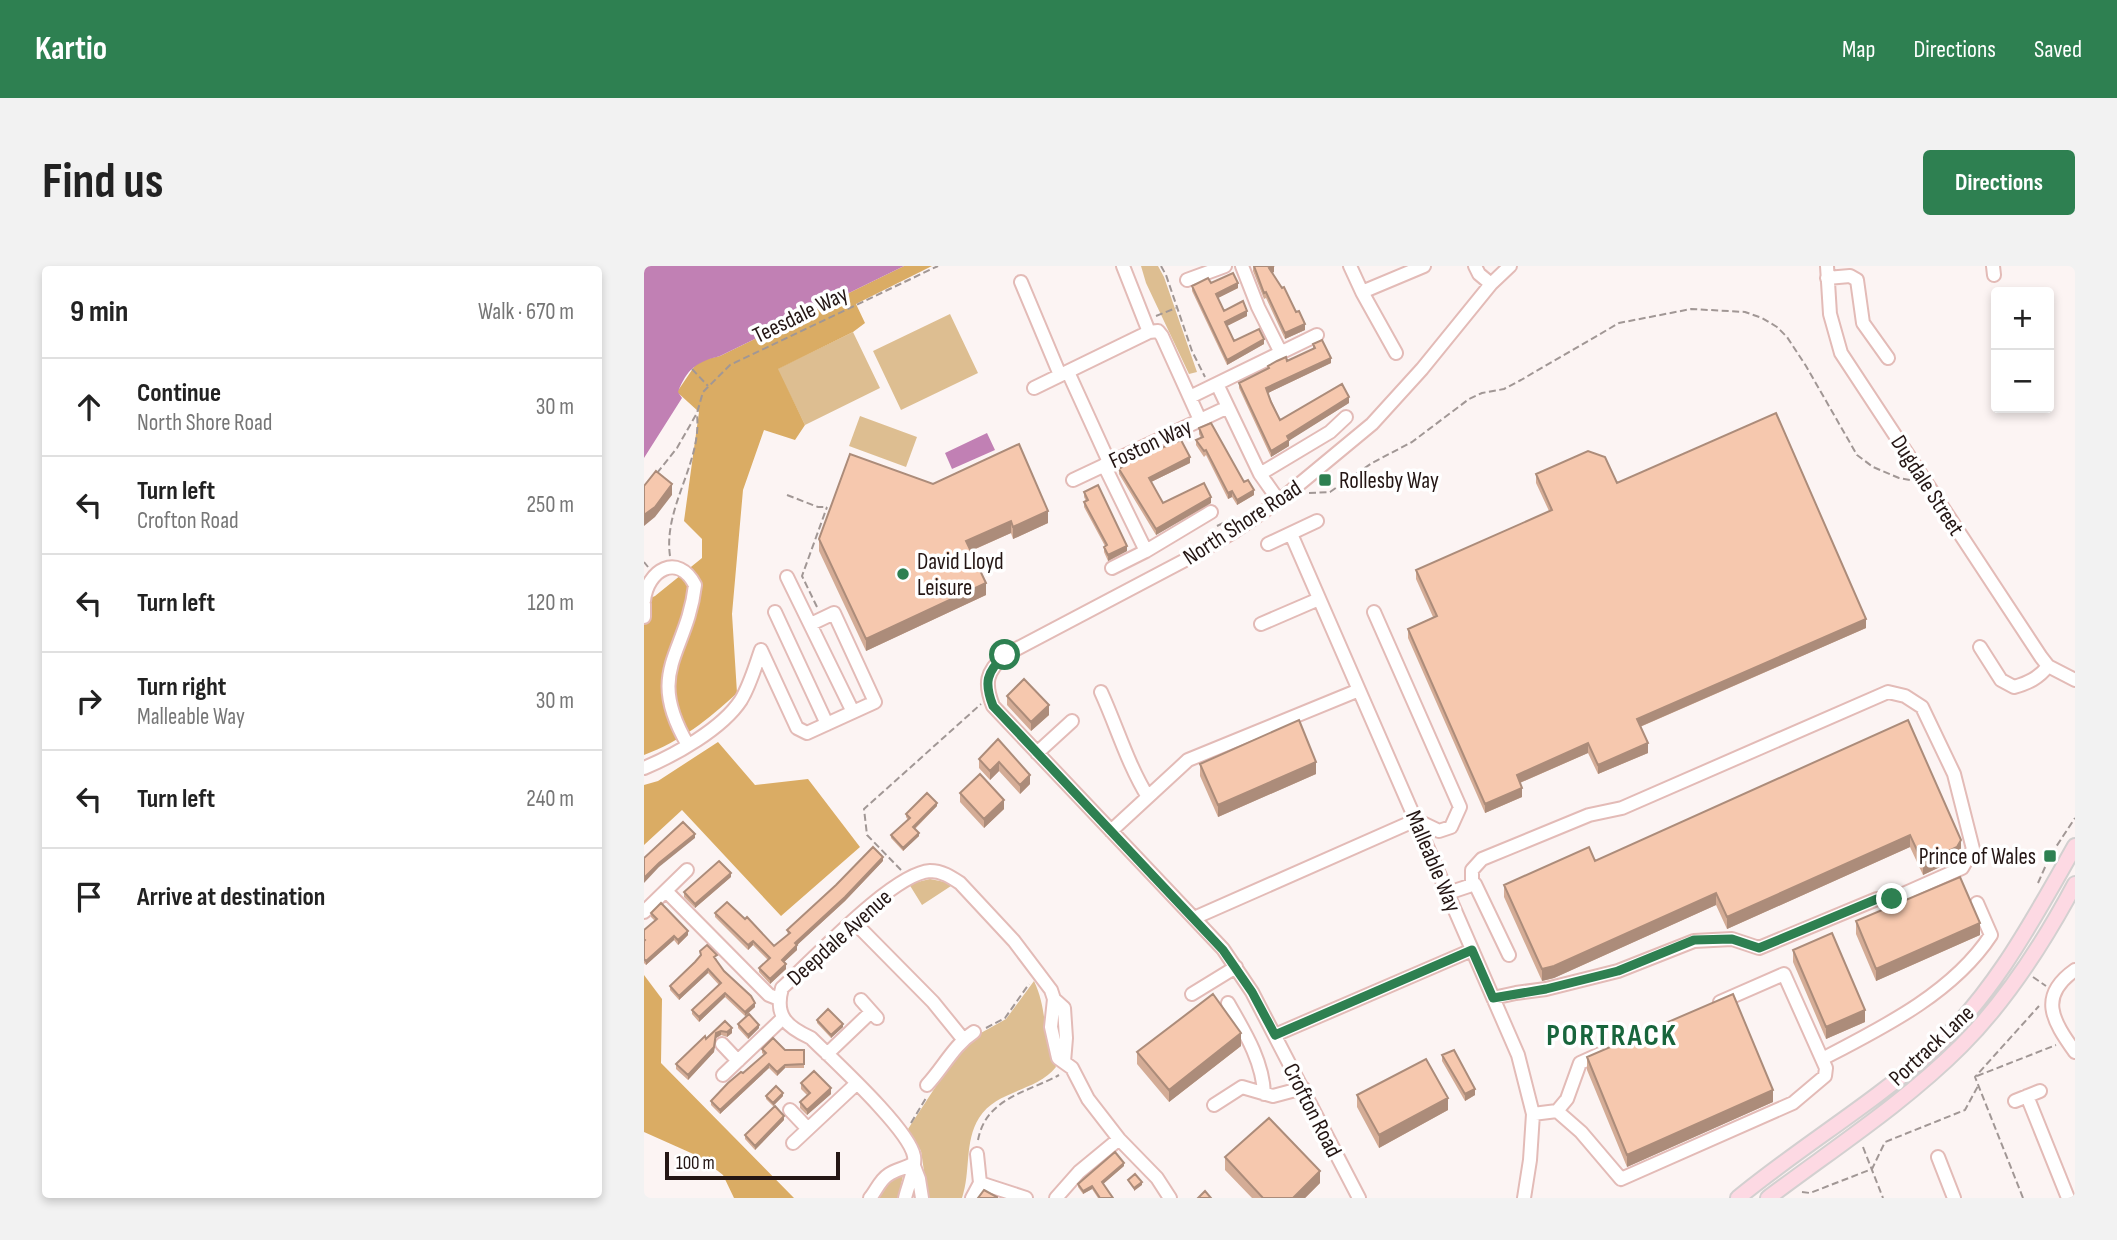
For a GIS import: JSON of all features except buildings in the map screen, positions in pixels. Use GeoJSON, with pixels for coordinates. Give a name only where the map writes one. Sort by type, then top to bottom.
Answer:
{"type":"FeatureCollection","features":[{"type":"Feature","properties":{"kind":"main road","name":"Portrack Lane"},"geometry":{"type":"LineString","coordinates":[[1738,1198],[1886,1088],[1928,1054],[1953,1029],[1988,989],[2011,957],[2075,846]]}},
{"type":"Feature","properties":{"kind":"main road","name":"Portrack Lane"},"geometry":{"type":"LineString","coordinates":[[1768,1198],[1909,1093],[1961,1046],[2023,972],[2075,884]]}},
{"type":"Feature","properties":{"kind":"street"},"geometry":{"type":"LineString","coordinates":[[1123,266],[1147,326],[1162,336],[1200,420]]}},
{"type":"Feature","properties":{"kind":"street"},"geometry":{"type":"LineString","coordinates":[[1187,280],[1225,266]]}},
{"type":"Feature","properties":{"kind":"street"},"geometry":{"type":"LineString","coordinates":[[1242,266],[1258,307],[1281,353]]}},
{"type":"Feature","properties":{"kind":"street"},"geometry":{"type":"LineString","coordinates":[[1350,266],[1396,353]]}},
{"type":"Feature","properties":{"kind":"street"},"geometry":{"type":"LineString","coordinates":[[1362,292],[1424,266]]}},
{"type":"Feature","properties":{"kind":"street"},"geometry":{"type":"LineString","coordinates":[[1475,266],[1479,274],[1492,284]]}},
{"type":"Feature","properties":{"kind":"street","name":"North Shore Road"},"geometry":{"type":"LineString","coordinates":[[987,705],[988,679],[993,666],[1005,655],[1235,531],[1279,501],[1348,445],[1389,406],[1510,266]]}},
{"type":"Feature","properties":{"kind":"street"},"geometry":{"type":"LineString","coordinates":[[1827,272],[1857,280],[1863,323],[1888,358]]}},
{"type":"Feature","properties":{"kind":"street","name":"Dugdale Street"},"geometry":{"type":"LineString","coordinates":[[1827,272],[1829,314],[1841,353],[2048,666],[2075,679]]}},
{"type":"Feature","properties":{"kind":"street"},"geometry":{"type":"LineString","coordinates":[[1021,282],[1146,551]]}},
{"type":"Feature","properties":{"kind":"street"},"geometry":{"type":"LineString","coordinates":[[1034,388],[1064,374],[1147,326]]}},
{"type":"Feature","properties":{"kind":"street"},"geometry":{"type":"LineString","coordinates":[[1189,397],[1317,335]]}},
{"type":"Feature","properties":{"kind":"street"},"geometry":{"type":"LineString","coordinates":[[1213,386],[1228,407],[1260,474],[1279,501]]}},
{"type":"Feature","properties":{"kind":"street","name":"Foston Way"},"geometry":{"type":"LineString","coordinates":[[1073,480],[1228,407]]}},
{"type":"Feature","properties":{"kind":"street"},"geometry":{"type":"LineString","coordinates":[[1260,474],[1330,432],[1346,417]]}},
{"type":"Feature","properties":{"kind":"street"},"geometry":{"type":"LineString","coordinates":[[1112,568],[1211,512]]}},
{"type":"Feature","properties":{"kind":"street"},"geometry":{"type":"LineString","coordinates":[[1268,544],[1317,521]]}},
{"type":"Feature","properties":{"kind":"street","name":"Malleable Way"},"geometry":{"type":"LineString","coordinates":[[1291,534],[1518,1055],[1533,1114],[1524,1198]]}},
{"type":"Feature","properties":{"kind":"street"},"geometry":{"type":"LineString","coordinates":[[644,617],[644,591],[651,579],[663,569],[671,567],[680,568],[689,574],[695,585],[687,620],[668,667],[666,687],[676,726],[688,746]]}},
{"type":"Feature","properties":{"kind":"street"},"geometry":{"type":"LineString","coordinates":[[788,577],[816,622],[853,712]]}},
{"type":"Feature","properties":{"kind":"street"},"geometry":{"type":"LineString","coordinates":[[1261,624],[1319,599]]}},
{"type":"Feature","properties":{"kind":"street"},"geometry":{"type":"LineString","coordinates":[[775,612],[827,724]]}},
{"type":"Feature","properties":{"kind":"street"},"geometry":{"type":"LineString","coordinates":[[1194,919],[1416,820],[1439,831],[1451,827],[1460,807],[1374,612]]}},
{"type":"Feature","properties":{"kind":"street"},"geometry":{"type":"LineString","coordinates":[[644,768],[688,746],[739,704],[761,650],[797,728],[802,732],[807,733],[875,702],[834,613],[816,622]]}},
{"type":"Feature","properties":{"kind":"street"},"geometry":{"type":"LineString","coordinates":[[1979,647],[2001,680],[2014,687],[2028,683],[2048,666]]}},
{"type":"Feature","properties":{"kind":"street"},"geometry":{"type":"LineString","coordinates":[[751,679],[775,682]]}},
{"type":"Feature","properties":{"kind":"street"},"geometry":{"type":"LineString","coordinates":[[1111,831],[1188,760],[1359,690]]}},
{"type":"Feature","properties":{"kind":"street"},"geometry":{"type":"LineString","coordinates":[[1101,692],[1136,778],[1150,794]]}},
{"type":"Feature","properties":{"kind":"street"},"geometry":{"type":"LineString","coordinates":[[1472,883],[1472,870],[1482,859],[1589,815],[1622,808],[1888,692],[1905,696],[1922,707],[1954,774],[1973,849],[1962,868],[1892,899],[1877,899],[1759,948],[1732,939],[1694,940],[1618,971],[1546,989],[1493,998]]}},
{"type":"Feature","properties":{"kind":"street","name":"Crofton Road"},"geometry":{"type":"LineString","coordinates":[[987,705],[1037,753],[1236,967],[1275,1035],[1359,1198]]}},
{"type":"Feature","properties":{"kind":"street"},"geometry":{"type":"LineString","coordinates":[[1037,753],[1072,721]]}},
{"type":"Feature","properties":{"kind":"street"},"geometry":{"type":"LineString","coordinates":[[644,912],[687,870]]}},
{"type":"Feature","properties":{"kind":"street","name":"Deepdale Avenue"},"geometry":{"type":"LineString","coordinates":[[779,999],[782,988],[883,893],[909,878],[929,871],[945,873],[960,883],[1038,971],[1054,999],[1063,1008],[1068,1065]]}},
{"type":"Feature","properties":{"kind":"street"},"geometry":{"type":"LineString","coordinates":[[1448,893],[1472,883]]}},
{"type":"Feature","properties":{"kind":"street"},"geometry":{"type":"LineString","coordinates":[[1472,883],[1477,887],[1509,955]]}},
{"type":"Feature","properties":{"kind":"street"},"geometry":{"type":"LineString","coordinates":[[666,891],[769,995],[779,999],[783,1018],[796,1031],[811,1038],[902,1132],[914,1155],[905,1198]]}},
{"type":"Feature","properties":{"kind":"street"},"geometry":{"type":"LineString","coordinates":[[1822,1059],[1869,1035],[1936,991],[1968,963],[1991,934],[1978,903]]}},
{"type":"Feature","properties":{"kind":"street"},"geometry":{"type":"LineString","coordinates":[[853,922],[968,1035],[927,1085]]}},
{"type":"Feature","properties":{"kind":"street"},"geometry":{"type":"LineString","coordinates":[[1275,1035],[1472,950]]}},
{"type":"Feature","properties":{"kind":"street"},"geometry":{"type":"LineString","coordinates":[[1192,994],[1236,967]]}},
{"type":"Feature","properties":{"kind":"street"},"geometry":{"type":"LineString","coordinates":[[2075,970],[2053,991],[2052,1002],[2054,1014],[2075,1052]]}},
{"type":"Feature","properties":{"kind":"street"},"geometry":{"type":"LineString","coordinates":[[1557,1111],[1581,1132],[1621,1179],[1793,1103],[1825,1076],[1826,1068],[1784,974],[1705,1008]]}},
{"type":"Feature","properties":{"kind":"street"},"geometry":{"type":"LineString","coordinates":[[827,1054],[874,1015],[861,1000]]}},
{"type":"Feature","properties":{"kind":"street"},"geometry":{"type":"LineString","coordinates":[[1228,1003],[1258,1064],[1264,1094]]}},
{"type":"Feature","properties":{"kind":"street"},"geometry":{"type":"LineString","coordinates":[[723,1075],[783,1018]]}},
{"type":"Feature","properties":{"kind":"street"},"geometry":{"type":"LineString","coordinates":[[722,1044],[738,1061]]}},
{"type":"Feature","properties":{"kind":"street"},"geometry":{"type":"LineString","coordinates":[[1533,1114],[1557,1111],[1567,1099],[1580,1063],[1618,1046]]}},
{"type":"Feature","properties":{"kind":"street"},"geometry":{"type":"LineString","coordinates":[[1068,1065],[1088,1099],[1119,1139],[1157,1178],[1170,1198]]}},
{"type":"Feature","properties":{"kind":"street"},"geometry":{"type":"LineString","coordinates":[[793,1143],[856,1084]]}},
{"type":"Feature","properties":{"kind":"street"},"geometry":{"type":"LineString","coordinates":[[1214,1105],[1242,1087],[1264,1094],[1280,1095],[1303,1088]]}},
{"type":"Feature","properties":{"kind":"street"},"geometry":{"type":"LineString","coordinates":[[2040,1091],[2021,1098],[2068,1198]]}},
{"type":"Feature","properties":{"kind":"street"},"geometry":{"type":"LineString","coordinates":[[790,1110],[808,1129]]}},
{"type":"Feature","properties":{"kind":"street"},"geometry":{"type":"LineString","coordinates":[[1056,1198],[1079,1172],[1119,1139]]}},
{"type":"Feature","properties":{"kind":"street"},"geometry":{"type":"LineString","coordinates":[[972,1198],[980,1183],[977,1154]]}},
{"type":"Feature","properties":{"kind":"street"},"geometry":{"type":"LineString","coordinates":[[1938,1157],[1954,1198]]}},
{"type":"Feature","properties":{"kind":"street"},"geometry":{"type":"LineString","coordinates":[[870,1198],[884,1178],[914,1164]]}},
{"type":"Feature","properties":{"kind":"street"},"geometry":{"type":"LineString","coordinates":[[914,1164],[922,1198]]}},
{"type":"Feature","properties":{"kind":"street"},"geometry":{"type":"LineString","coordinates":[[980,1183],[1026,1198]]}},
{"type":"Feature","properties":{"kind":"path","name":"Teesdale Way"},"geometry":{"type":"LineString","coordinates":[[697,414],[702,392],[730,365],[938,266]]}},
{"type":"Feature","properties":{"kind":"path"},"geometry":{"type":"LineString","coordinates":[[1161,266],[1192,351],[1213,386]]}},
{"type":"Feature","properties":{"kind":"path"},"geometry":{"type":"LineString","coordinates":[[1147,326],[1178,307]]}},
{"type":"Feature","properties":{"kind":"path"},"geometry":{"type":"LineString","coordinates":[[1294,489],[1303,492],[1330,492],[1372,463],[1412,442],[1469,399],[1482,393],[1504,389],[1619,323],[1691,309],[1745,312],[1777,327],[1806,366],[1857,455],[1873,467],[1917,482]]}},
{"type":"Feature","properties":{"kind":"path"},"geometry":{"type":"LineString","coordinates":[[692,369],[708,386]]}},
{"type":"Feature","properties":{"kind":"path"},"geometry":{"type":"LineString","coordinates":[[652,479],[677,448],[697,414]]}},
{"type":"Feature","properties":{"kind":"path"},"geometry":{"type":"LineString","coordinates":[[671,567],[671,522],[684,486],[698,426],[697,414]]}},
{"type":"Feature","properties":{"kind":"path"},"geometry":{"type":"LineString","coordinates":[[787,495],[818,507],[835,508]]}},
{"type":"Feature","properties":{"kind":"path"},"geometry":{"type":"LineString","coordinates":[[816,622],[802,576],[827,507]]}},
{"type":"Feature","properties":{"kind":"path"},"geometry":{"type":"LineString","coordinates":[[644,562],[649,568]]}},
{"type":"Feature","properties":{"kind":"path"},"geometry":{"type":"LineString","coordinates":[[909,878],[867,835],[864,809],[987,705]]}},
{"type":"Feature","properties":{"kind":"path"},"geometry":{"type":"LineString","coordinates":[[2037,885],[2050,856],[2075,818]]}},
{"type":"Feature","properties":{"kind":"path"},"geometry":{"type":"LineString","coordinates":[[1975,1077],[2053,991],[2023,972]]}},
{"type":"Feature","properties":{"kind":"path"},"geometry":{"type":"LineString","coordinates":[[968,1035],[1005,1018],[1030,982]]}},
{"type":"Feature","properties":{"kind":"path"},"geometry":{"type":"LineString","coordinates":[[1975,1077],[2067,1041]]}},
{"type":"Feature","properties":{"kind":"path"},"geometry":{"type":"LineString","coordinates":[[977,1154],[979,1132],[989,1114],[998,1105],[1013,1095],[1033,1088],[1068,1065]]}},
{"type":"Feature","properties":{"kind":"path"},"geometry":{"type":"LineString","coordinates":[[1975,1077],[2023,1198]]}},
{"type":"Feature","properties":{"kind":"path"},"geometry":{"type":"LineString","coordinates":[[1798,1187],[1804,1193],[1810,1193],[1872,1169],[1885,1142],[1965,1110],[1979,1086]]}},
{"type":"Feature","properties":{"kind":"path"},"geometry":{"type":"LineString","coordinates":[[1860,1140],[1883,1198]]}},
{"type":"Feature","properties":{"kind":"shaded area"},"geometry":{"type":"Polygon","coordinates":[[[644,266],[904,266],[693,368],[678,392],[682,398],[644,458],[644,266]]]}},
{"type":"Feature","properties":{"kind":"shaded area"},"geometry":{"type":"Polygon","coordinates":[[[904,266],[932,266],[856,304],[865,323],[853,332],[778,369],[805,425],[795,440],[764,430],[743,490],[732,614],[737,693],[694,729],[644,755],[644,601],[655,596],[702,558],[702,539],[684,521],[699,412],[677,392],[698,361],[720,356],[904,266]]]}},
{"type":"Feature","properties":{"kind":"shaded area"},"geometry":{"type":"Polygon","coordinates":[[[1141,266],[1158,266],[1164,277],[1197,372],[1189,374],[1146,283],[1141,266]]]}},
{"type":"Feature","properties":{"kind":"shaded area"},"geometry":{"type":"Polygon","coordinates":[[[950,314],[978,373],[901,410],[873,351],[950,314]]]}},
{"type":"Feature","properties":{"kind":"shaded area"},"geometry":{"type":"Polygon","coordinates":[[[853,332],[880,388],[805,425],[777,369],[853,332]]]}},
{"type":"Feature","properties":{"kind":"shaded area"},"geometry":{"type":"Polygon","coordinates":[[[860,416],[917,437],[906,467],[849,446],[860,416]]]}},
{"type":"Feature","properties":{"kind":"shaded area"},"geometry":{"type":"Polygon","coordinates":[[[987,433],[995,450],[952,469],[945,453],[987,433]]]}},
{"type":"Feature","properties":{"kind":"shaded area"},"geometry":{"type":"Polygon","coordinates":[[[718,742],[755,785],[808,779],[860,847],[781,916],[682,810],[644,845],[644,785],[658,781],[718,742]]]}},
{"type":"Feature","properties":{"kind":"shaded area"},"geometry":{"type":"Polygon","coordinates":[[[930,879],[951,886],[922,905],[909,884],[930,879]]]}},
{"type":"Feature","properties":{"kind":"shaded area"},"geometry":{"type":"Polygon","coordinates":[[[644,975],[662,999],[661,1063],[794,1198],[734,1198],[723,1175],[700,1157],[644,1132],[644,975]]]}},
{"type":"Feature","properties":{"kind":"shaded area"},"geometry":{"type":"Polygon","coordinates":[[[1034,981],[1056,1067],[1038,1082],[995,1102],[979,1118],[971,1137],[962,1198],[928,1198],[921,1151],[908,1129],[955,1057],[979,1034],[1006,1019],[1034,981]]]}},
{"type":"Feature","properties":{"kind":"shaded area"},"geometry":{"type":"Polygon","coordinates":[[[896,1176],[903,1176],[898,1198],[877,1198],[884,1185],[896,1176]]]}},
{"type":"Feature","properties":{"kind":"place","name":"Rollesby Way"},"geometry":{"type":"Point","coordinates":[1325,480]}},
{"type":"Feature","properties":{"kind":"place","name":"David Lloyd Leisure"},"geometry":{"type":"Point","coordinates":[903,574]}},
{"type":"Feature","properties":{"kind":"place","name":"Prince of Wales"},"geometry":{"type":"Point","coordinates":[2050,856]}},
{"type":"Feature","properties":{"kind":"district","name":"PORTRACK"},"geometry":{"type":"Point","coordinates":[1612,1035]}},
{"type":"Feature","properties":{"kind":"route"},"geometry":{"type":"LineString","coordinates":[[1005,655],[993,666],[988,679],[988,693],[993,706],[1223,950],[1252,992],[1275,1035],[1472,950],[1493,998],[1546,989],[1632,967],[1694,940],[1732,939],[1759,948],[1877,899],[1892,899]]}}]}
